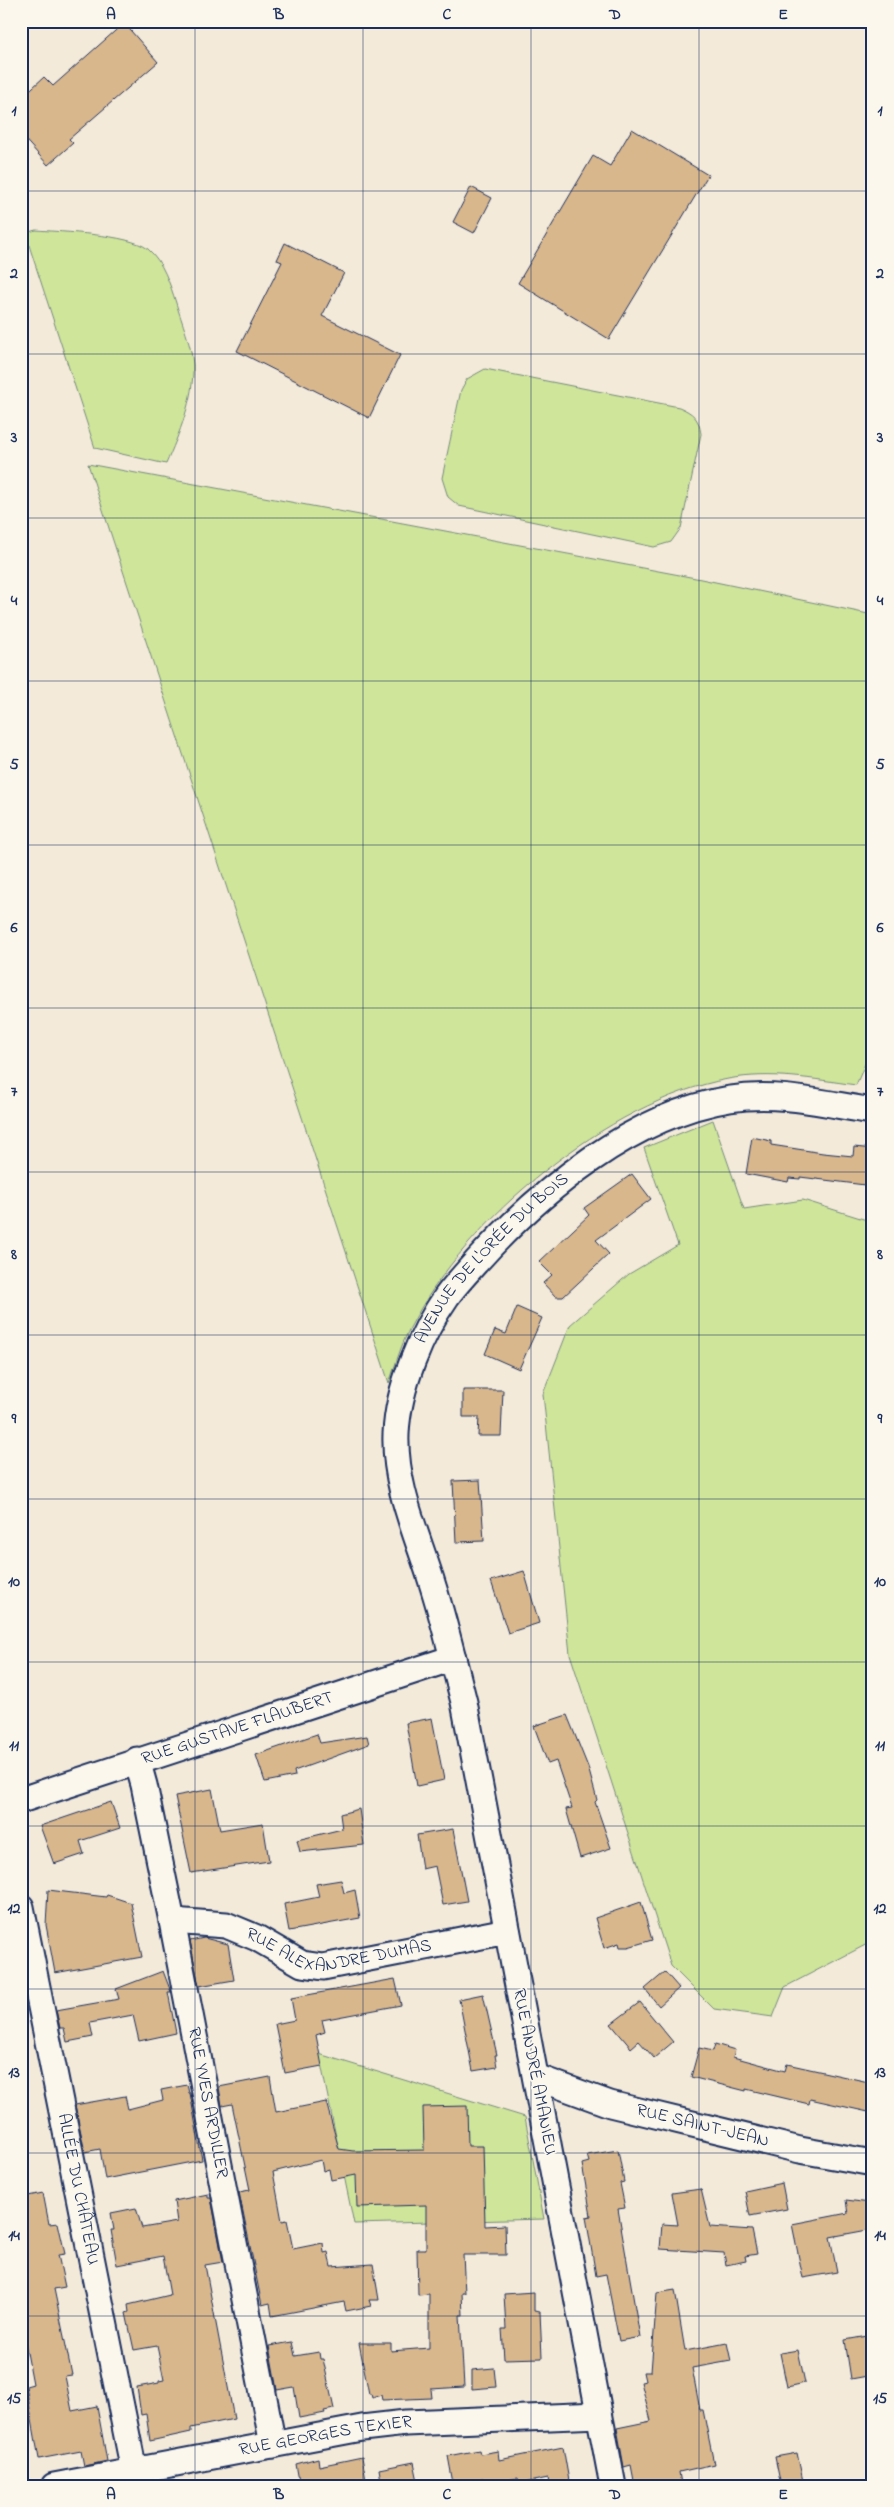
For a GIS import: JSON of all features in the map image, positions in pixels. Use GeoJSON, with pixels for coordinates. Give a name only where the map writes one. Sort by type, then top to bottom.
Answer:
{"type":"FeatureCollection","features":[{"type":"Feature","properties":{"kind":"street","name":"AVENUE DE L'ORÉE DU BOIS"},"geometry":{"type":"LineString","coordinates":[[453,1658],[396,1464],[396,1431],[406,1380],[422,1339],[447,1296],[502,1234],[550,1190],[595,1158],[640,1130],[670,1116],[728,1099],[760,1095],[873,1111]]}},
{"type":"Feature","properties":{"kind":"street","name":"RUE GUSTAVE FLAUBERT"},"geometry":{"type":"LineString","coordinates":[[21,1800],[137,1760],[453,1658]]}},
{"type":"Feature","properties":{"kind":"street","name":"RUE ANDRÉ AMANIEU"},"geometry":{"type":"LineString","coordinates":[[453,1658],[464,1702],[613,2486]]}},
{"type":"Feature","properties":{"kind":"street","name":"RUE YVES ARDILLER"},"geometry":{"type":"LineString","coordinates":[[137,1760],[144,1785],[172,1921],[273,2445]]}},
{"type":"Feature","properties":{"kind":"street","name":"ALLÉE DU CHÂTEAU"},"geometry":{"type":"LineString","coordinates":[[21,1907],[134,2471]]}},
{"type":"Feature","properties":{"kind":"street","name":"RUE ALEXANDRE DUMAS"},"geometry":{"type":"LineString","coordinates":[[172,1921],[226,1926],[257,1938],[302,1964],[323,1967],[507,1931]]}},
{"type":"Feature","properties":{"kind":"street","name":"RUE SAINT-JEAN"},"geometry":{"type":"LineString","coordinates":[[536,2077],[610,2104],[800,2150],[873,2163]]}},
{"type":"Feature","properties":{"kind":"street","name":"RUE GEORGES TEXIER"},"geometry":{"type":"LineString","coordinates":[[54,2486],[273,2445],[406,2423],[599,2415]]}},
{"type":"Feature","properties":{"kind":"green space"},"geometry":{"type":"Polygon","coordinates":[[[36,230],[126,240],[148,249],[162,267],[186,334],[193,365],[193,378],[188,403],[181,428],[166,464],[95,448],[25,233],[36,230]]]}},
{"type":"Feature","properties":{"kind":"green space"},"geometry":{"type":"Polygon","coordinates":[[[485,369],[679,407],[692,414],[699,424],[701,434],[681,528],[671,542],[654,547],[459,506],[448,497],[442,478],[461,390],[467,379],[485,369]]]}},
{"type":"Feature","properties":{"kind":"green space"},"geometry":{"type":"Polygon","coordinates":[[[88,464],[701,579],[873,615],[873,1045],[856,1085],[808,1078],[776,1076],[728,1079],[682,1092],[636,1112],[589,1139],[545,1171],[504,1207],[467,1245],[435,1286],[407,1333],[389,1383],[88,464]]]}},
{"type":"Feature","properties":{"kind":"green space"},"geometry":{"type":"Polygon","coordinates":[[[713,1120],[744,1209],[803,1200],[873,1222],[873,1941],[785,1987],[773,2017],[714,2009],[671,1966],[570,1654],[543,1394],[570,1325],[629,1274],[678,1245],[644,1148],[713,1120]]]}},
{"type":"Feature","properties":{"kind":"green space"},"geometry":{"type":"Polygon","coordinates":[[[319,2054],[525,2117],[544,2219],[354,2224],[319,2054]]]}},
{"type":"Feature","properties":{"kind":"building"},"geometry":{"type":"Polygon","coordinates":[[[124,23],[158,62],[69,139],[73,143],[48,165],[21,135],[21,98],[44,77],[53,86],[124,23]]]}},
{"type":"Feature","properties":{"kind":"building"},"geometry":{"type":"Polygon","coordinates":[[[632,129],[708,175],[609,339],[518,283],[593,156],[610,166],[632,129]]]}},
{"type":"Feature","properties":{"kind":"building"},"geometry":{"type":"Polygon","coordinates":[[[471,187],[492,198],[474,233],[453,222],[471,187]]]}},
{"type":"Feature","properties":{"kind":"building"},"geometry":{"type":"Polygon","coordinates":[[[285,243],[344,273],[322,316],[400,355],[369,418],[237,351],[282,262],[277,260],[285,243]]]}},
{"type":"Feature","properties":{"kind":"building"},"geometry":{"type":"Polygon","coordinates":[[[752,1137],[771,1141],[771,1145],[853,1156],[854,1147],[873,1149],[873,1186],[800,1177],[800,1179],[789,1178],[788,1182],[746,1174],[752,1137]]]}},
{"type":"Feature","properties":{"kind":"building"},"geometry":{"type":"Polygon","coordinates":[[[632,1174],[651,1199],[596,1240],[609,1254],[563,1297],[556,1297],[543,1283],[552,1275],[539,1262],[589,1215],[584,1208],[632,1174]]]}},
{"type":"Feature","properties":{"kind":"building"},"geometry":{"type":"Polygon","coordinates":[[[517,1307],[542,1318],[519,1369],[485,1354],[495,1330],[506,1334],[517,1307]]]}},
{"type":"Feature","properties":{"kind":"building"},"geometry":{"type":"Polygon","coordinates":[[[463,1390],[503,1390],[501,1436],[478,1436],[479,1417],[463,1417],[463,1390]]]}},
{"type":"Feature","properties":{"kind":"building"},"geometry":{"type":"Polygon","coordinates":[[[480,1480],[484,1541],[456,1542],[453,1481],[480,1480]]]}},
{"type":"Feature","properties":{"kind":"building"},"geometry":{"type":"Polygon","coordinates":[[[524,1571],[539,1623],[508,1633],[491,1581],[524,1571]]]}},
{"type":"Feature","properties":{"kind":"building"},"geometry":{"type":"Polygon","coordinates":[[[567,1715],[588,1767],[597,1800],[595,1802],[611,1848],[580,1858],[566,1809],[572,1808],[556,1761],[548,1764],[534,1726],[567,1715]]]}},
{"type":"Feature","properties":{"kind":"building"},"geometry":{"type":"Polygon","coordinates":[[[432,1718],[444,1780],[417,1786],[406,1723],[432,1718]]]}},
{"type":"Feature","properties":{"kind":"building"},"geometry":{"type":"Polygon","coordinates":[[[317,1734],[320,1743],[367,1736],[369,1744],[294,1771],[295,1776],[265,1782],[256,1755],[317,1734]]]}},
{"type":"Feature","properties":{"kind":"building"},"geometry":{"type":"Polygon","coordinates":[[[212,1789],[220,1830],[263,1823],[269,1861],[191,1873],[175,1796],[212,1789]]]}},
{"type":"Feature","properties":{"kind":"building"},"geometry":{"type":"Polygon","coordinates":[[[111,1802],[120,1828],[80,1841],[84,1854],[54,1864],[40,1826],[111,1802]]]}},
{"type":"Feature","properties":{"kind":"building"},"geometry":{"type":"Polygon","coordinates":[[[359,1809],[364,1845],[300,1852],[297,1840],[342,1829],[340,1814],[359,1809]]]}},
{"type":"Feature","properties":{"kind":"building"},"geometry":{"type":"Polygon","coordinates":[[[453,1829],[467,1901],[443,1905],[435,1866],[422,1869],[417,1835],[453,1829]]]}},
{"type":"Feature","properties":{"kind":"building"},"geometry":{"type":"Polygon","coordinates":[[[341,1880],[344,1893],[355,1890],[360,1918],[289,1931],[284,1904],[319,1897],[316,1884],[341,1880]]]}},
{"type":"Feature","properties":{"kind":"building"},"geometry":{"type":"Polygon","coordinates":[[[48,1890],[106,1897],[107,1895],[131,1903],[142,1957],[55,1973],[46,1925],[48,1890]]]}},
{"type":"Feature","properties":{"kind":"building"},"geometry":{"type":"Polygon","coordinates":[[[641,1902],[652,1940],[628,1947],[620,1947],[619,1943],[604,1948],[595,1918],[641,1902]]]}},
{"type":"Feature","properties":{"kind":"building"},"geometry":{"type":"Polygon","coordinates":[[[204,1938],[228,1944],[234,1980],[199,1986],[190,1941],[204,1938]]]}},
{"type":"Feature","properties":{"kind":"building"},"geometry":{"type":"Polygon","coordinates":[[[163,1971],[171,1992],[168,1992],[176,2033],[139,2041],[133,2015],[90,2023],[93,2037],[67,2042],[64,2028],[60,2028],[56,2010],[119,1999],[116,1989],[163,1971]]]}},
{"type":"Feature","properties":{"kind":"building"},"geometry":{"type":"Polygon","coordinates":[[[665,1972],[679,1988],[659,2006],[645,1989],[665,1972]]]}},
{"type":"Feature","properties":{"kind":"building"},"geometry":{"type":"Polygon","coordinates":[[[395,1979],[401,2005],[322,2020],[325,2032],[316,2035],[322,2066],[285,2073],[275,2024],[295,2020],[291,1998],[395,1979]]]}},
{"type":"Feature","properties":{"kind":"building"},"geometry":{"type":"Polygon","coordinates":[[[483,1994],[497,2055],[495,2055],[497,2067],[473,2071],[459,1999],[483,1994]]]}},
{"type":"Feature","properties":{"kind":"building"},"geometry":{"type":"Polygon","coordinates":[[[640,2002],[673,2042],[654,2058],[639,2041],[631,2048],[611,2024],[640,2002]]]}},
{"type":"Feature","properties":{"kind":"building"},"geometry":{"type":"Polygon","coordinates":[[[715,2044],[735,2050],[733,2057],[785,2071],[787,2064],[873,2083],[873,2113],[810,2099],[809,2104],[691,2077],[699,2048],[713,2051],[715,2044]]]}},
{"type":"Feature","properties":{"kind":"building"},"geometry":{"type":"Polygon","coordinates":[[[270,2077],[276,2112],[326,2102],[339,2149],[353,2151],[424,2150],[423,2107],[467,2106],[468,2146],[483,2146],[485,2226],[505,2225],[506,2255],[463,2255],[465,2293],[462,2293],[463,2315],[460,2315],[464,2387],[431,2389],[432,2398],[382,2400],[381,2395],[372,2398],[371,2394],[369,2394],[359,2343],[391,2343],[391,2351],[429,2348],[429,2294],[418,2295],[417,2249],[426,2249],[426,2205],[357,2207],[356,2175],[331,2180],[329,2169],[323,2171],[321,2160],[273,2172],[282,2221],[287,2220],[293,2249],[323,2243],[324,2253],[328,2252],[331,2267],[373,2264],[379,2300],[369,2300],[371,2306],[346,2311],[344,2302],[272,2316],[270,2303],[262,2305],[239,2192],[250,2190],[232,2104],[222,2106],[219,2087],[270,2077]]]}},
{"type":"Feature","properties":{"kind":"building"},"geometry":{"type":"Polygon","coordinates":[[[187,2085],[202,2160],[105,2179],[100,2149],[85,2152],[75,2105],[125,2096],[128,2109],[163,2100],[161,2090],[187,2085]]]}},
{"type":"Feature","properties":{"kind":"building"},"geometry":{"type":"Polygon","coordinates":[[[618,2150],[624,2182],[620,2183],[625,2208],[618,2209],[640,2337],[619,2341],[606,2274],[596,2276],[586,2217],[591,2216],[582,2164],[589,2162],[587,2155],[618,2150]]]}},
{"type":"Feature","properties":{"kind":"building"},"geometry":{"type":"Polygon","coordinates":[[[782,2183],[787,2209],[750,2216],[745,2191],[782,2183]]]}},
{"type":"Feature","properties":{"kind":"building"},"geometry":{"type":"Polygon","coordinates":[[[701,2189],[710,2227],[752,2230],[757,2254],[745,2256],[746,2261],[726,2265],[724,2253],[660,2249],[662,2224],[678,2225],[672,2193],[701,2189]]]}},
{"type":"Feature","properties":{"kind":"building"},"geometry":{"type":"Polygon","coordinates":[[[43,2193],[49,2224],[58,2223],[65,2254],[58,2255],[65,2287],[54,2289],[72,2375],[65,2376],[72,2411],[97,2406],[107,2461],[84,2466],[81,2451],[39,2459],[26,2386],[33,2384],[21,2321],[21,2214],[26,2214],[23,2197],[43,2193]]]}},
{"type":"Feature","properties":{"kind":"building"},"geometry":{"type":"Polygon","coordinates":[[[208,2194],[208,2198],[211,2198],[223,2262],[205,2265],[234,2419],[191,2428],[191,2432],[150,2441],[146,2414],[141,2415],[137,2387],[159,2383],[159,2381],[164,2380],[157,2346],[134,2350],[126,2313],[129,2312],[128,2305],[170,2295],[163,2256],[117,2265],[111,2230],[114,2230],[111,2213],[136,2208],[142,2228],[177,2222],[174,2201],[208,2194]]]}},
{"type":"Feature","properties":{"kind":"building"},"geometry":{"type":"Polygon","coordinates":[[[846,2200],[870,2203],[873,2229],[830,2237],[837,2272],[803,2278],[792,2224],[848,2213],[846,2200]]]}},
{"type":"Feature","properties":{"kind":"building"},"geometry":{"type":"Polygon","coordinates":[[[675,2290],[685,2351],[727,2343],[731,2361],[692,2368],[700,2410],[703,2410],[714,2464],[679,2472],[681,2484],[635,2486],[631,2465],[624,2467],[617,2428],[651,2421],[641,2382],[646,2381],[644,2372],[651,2372],[657,2293],[675,2290]]]}},
{"type":"Feature","properties":{"kind":"building"},"geometry":{"type":"Polygon","coordinates":[[[534,2292],[534,2311],[540,2312],[542,2358],[504,2359],[502,2329],[506,2329],[504,2294],[534,2292]]]}},
{"type":"Feature","properties":{"kind":"building"},"geometry":{"type":"Polygon","coordinates":[[[873,2335],[873,2375],[851,2379],[845,2340],[873,2335]]]}},
{"type":"Feature","properties":{"kind":"building"},"geometry":{"type":"Polygon","coordinates":[[[292,2342],[295,2356],[319,2352],[320,2359],[323,2359],[334,2409],[324,2411],[325,2413],[299,2418],[294,2387],[277,2390],[269,2346],[292,2342]]]}},
{"type":"Feature","properties":{"kind":"building"},"geometry":{"type":"Polygon","coordinates":[[[798,2350],[805,2383],[787,2387],[780,2353],[798,2350]]]}},
{"type":"Feature","properties":{"kind":"building"},"geometry":{"type":"Polygon","coordinates":[[[494,2368],[496,2387],[472,2389],[472,2370],[494,2368]]]}},
{"type":"Feature","properties":{"kind":"building"},"geometry":{"type":"Polygon","coordinates":[[[563,2447],[569,2481],[549,2484],[548,2478],[519,2484],[518,2478],[484,2484],[483,2478],[453,2483],[448,2456],[479,2450],[480,2454],[498,2451],[499,2460],[563,2447]]]}},
{"type":"Feature","properties":{"kind":"building"},"geometry":{"type":"Polygon","coordinates":[[[797,2453],[804,2486],[781,2486],[775,2457],[797,2453]]]}},
{"type":"Feature","properties":{"kind":"building"},"geometry":{"type":"Polygon","coordinates":[[[362,2457],[367,2486],[300,2486],[296,2464],[318,2458],[319,2466],[362,2457]]]}},
{"type":"Feature","properties":{"kind":"building"},"geometry":{"type":"Polygon","coordinates":[[[414,2462],[419,2486],[382,2486],[379,2469],[414,2462]]]}}]}
